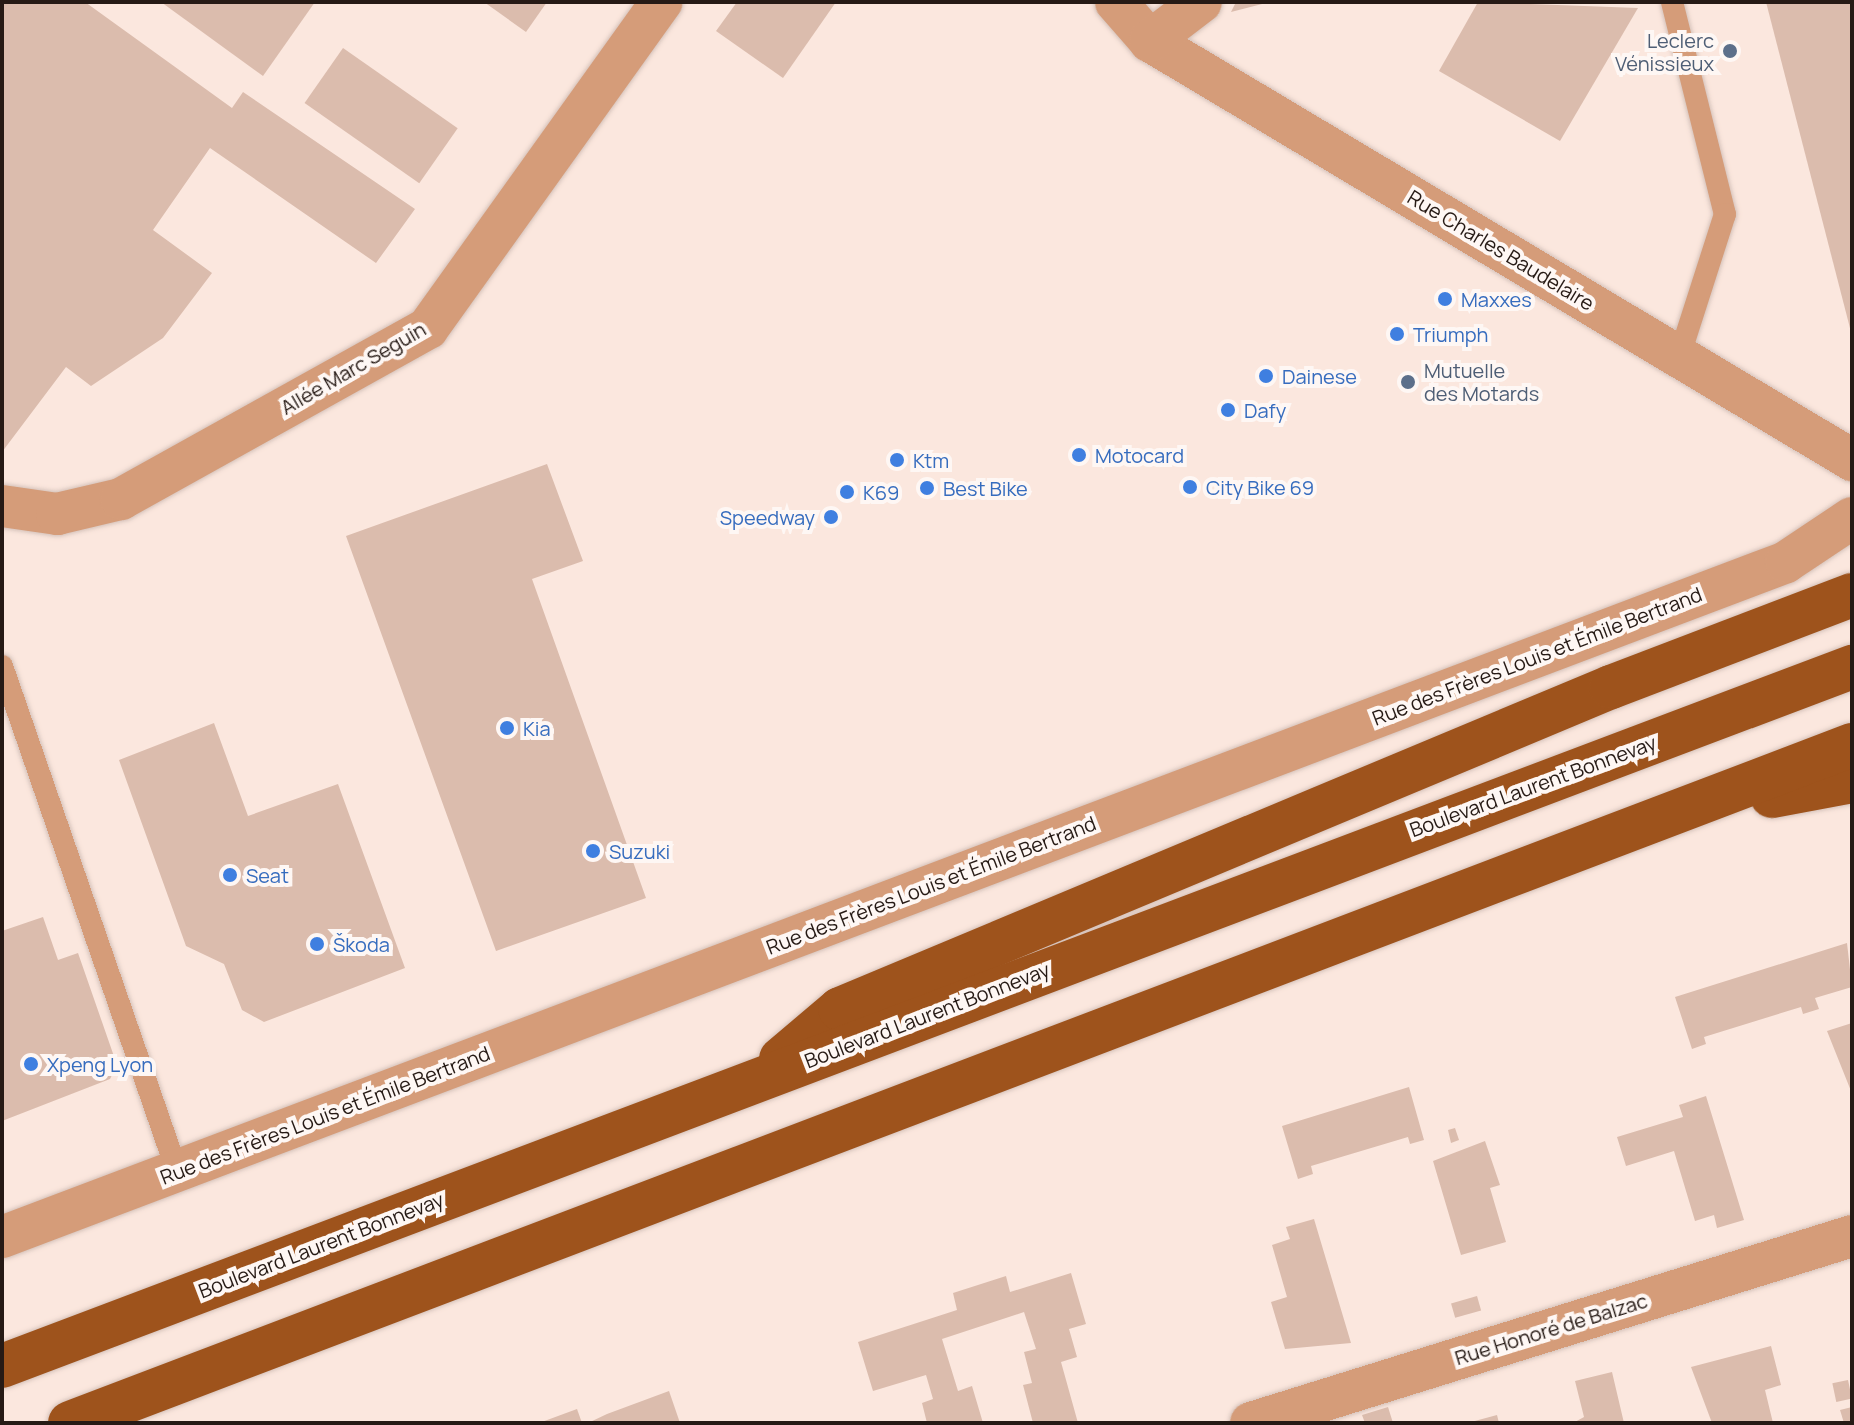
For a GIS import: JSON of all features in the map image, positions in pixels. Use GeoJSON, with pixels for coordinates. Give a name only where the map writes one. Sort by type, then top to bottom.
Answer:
{"type":"FeatureCollection","features":[{"type":"Feature","properties":{"kind":"highway"},"geometry":{"type":"LineString","coordinates":[[754,1081],[840,1009],[1611,687],[1852,595]]}},
{"type":"Feature","properties":{"kind":"highway","name":"Boulevard Laurent Bonnevay"},"geometry":{"type":"LineString","coordinates":[[2,1366],[1852,667]]}},
{"type":"Feature","properties":{"kind":"highway"},"geometry":{"type":"LineString","coordinates":[[70,1423],[1852,745]]}},
{"type":"Feature","properties":{"kind":"highway"},"geometry":{"type":"LineString","coordinates":[[1659,817],[1852,781]]}},
{"type":"Feature","properties":{"kind":"street","name":"Allée Marc Seguin"},"geometry":{"type":"LineString","coordinates":[[2,506],[57,514],[121,499],[428,328],[661,2]]}},
{"type":"Feature","properties":{"kind":"street","name":"Rue Charles Baudelaire"},"geometry":{"type":"LineString","coordinates":[[1116,2],[1150,41],[1852,460]]}},
{"type":"Feature","properties":{"kind":"street"},"geometry":{"type":"LineString","coordinates":[[1150,41],[1201,2]]}},
{"type":"Feature","properties":{"kind":"street","name":"Rue des Frères Louis et Émile Bertrand"},"geometry":{"type":"LineString","coordinates":[[2,1237],[1786,562],[1852,518]]}},
{"type":"Feature","properties":{"kind":"street","name":"Rue Honoré de Balzac"},"geometry":{"type":"LineString","coordinates":[[1251,1423],[1852,1236]]}},
{"type":"Feature","properties":{"kind":"lane"},"geometry":{"type":"LineString","coordinates":[[1672,2],[1725,214],[1679,357]]}},
{"type":"Feature","properties":{"kind":"lane"},"geometry":{"type":"LineString","coordinates":[[2,666],[177,1171]]}},
{"type":"Feature","properties":{"kind":"building"},"geometry":{"type":"Polygon","coordinates":[[[2,2],[85,2],[232,108],[243,92],[415,209],[376,263],[210,148],[153,230],[212,273],[163,338],[91,386],[66,367],[2,452],[2,2]]]}},
{"type":"Feature","properties":{"kind":"building"},"geometry":{"type":"Polygon","coordinates":[[[161,2],[315,2],[263,76],[161,2]]]}},
{"type":"Feature","properties":{"kind":"building"},"geometry":{"type":"Polygon","coordinates":[[[484,2],[547,2],[526,32],[484,2]]]}},
{"type":"Feature","properties":{"kind":"building"},"geometry":{"type":"Polygon","coordinates":[[[737,2],[836,2],[783,78],[716,31],[737,2]]]}},
{"type":"Feature","properties":{"kind":"building"},"geometry":{"type":"Polygon","coordinates":[[[1236,2],[1266,2],[1266,3],[1231,12],[1236,2]]]}},
{"type":"Feature","properties":{"kind":"building"},"geometry":{"type":"Polygon","coordinates":[[[1478,2],[1638,8],[1560,141],[1439,71],[1478,2]]]}},
{"type":"Feature","properties":{"kind":"building"},"geometry":{"type":"Polygon","coordinates":[[[1766,2],[1852,2],[1852,332],[1851,332],[1766,2]]]}},
{"type":"Feature","properties":{"kind":"building"},"geometry":{"type":"Polygon","coordinates":[[[343,48],[458,128],[419,183],[305,103],[343,48]]]}},
{"type":"Feature","properties":{"kind":"building"},"geometry":{"type":"Polygon","coordinates":[[[547,464],[583,561],[532,579],[646,898],[496,951],[346,536],[547,464]]]}},
{"type":"Feature","properties":{"kind":"building"},"geometry":{"type":"Polygon","coordinates":[[[214,723],[248,816],[338,784],[405,968],[264,1022],[242,1010],[224,964],[186,946],[119,760],[214,723]]]}},
{"type":"Feature","properties":{"kind":"building"},"geometry":{"type":"Polygon","coordinates":[[[43,917],[58,960],[78,953],[117,1065],[110,1079],[2,1121],[2,931],[43,917]]]}},
{"type":"Feature","properties":{"kind":"building"},"geometry":{"type":"Polygon","coordinates":[[[1847,943],[1852,987],[1815,998],[1819,1009],[1803,1014],[1801,1007],[1704,1037],[1706,1044],[1692,1049],[1675,997],[1847,943]]]}},
{"type":"Feature","properties":{"kind":"building"},"geometry":{"type":"Polygon","coordinates":[[[1852,1023],[1852,1091],[1851,1091],[1827,1031],[1852,1023]]]}},
{"type":"Feature","properties":{"kind":"building"},"geometry":{"type":"Polygon","coordinates":[[[1409,1087],[1424,1140],[1410,1144],[1408,1137],[1311,1166],[1313,1174],[1298,1179],[1282,1126],[1409,1087]]]}},
{"type":"Feature","properties":{"kind":"building"},"geometry":{"type":"Polygon","coordinates":[[[1706,1096],[1744,1220],[1717,1228],[1714,1215],[1695,1221],[1674,1151],[1626,1166],[1617,1137],[1683,1117],[1679,1105],[1706,1096]]]}},
{"type":"Feature","properties":{"kind":"building"},"geometry":{"type":"Polygon","coordinates":[[[1455,1128],[1459,1140],[1451,1143],[1448,1130],[1455,1128]]]}},
{"type":"Feature","properties":{"kind":"building"},"geometry":{"type":"Polygon","coordinates":[[[1485,1141],[1500,1185],[1490,1188],[1506,1242],[1461,1255],[1433,1161],[1485,1141]]]}},
{"type":"Feature","properties":{"kind":"building"},"geometry":{"type":"Polygon","coordinates":[[[1314,1219],[1351,1343],[1285,1349],[1271,1302],[1287,1297],[1272,1245],[1290,1239],[1286,1227],[1314,1219]]]}},
{"type":"Feature","properties":{"kind":"building"},"geometry":{"type":"Polygon","coordinates":[[[1071,1273],[1086,1324],[1069,1329],[1077,1357],[1061,1362],[1078,1423],[1033,1423],[1023,1385],[1032,1383],[1024,1352],[1036,1349],[1024,1312],[942,1339],[958,1391],[972,1386],[983,1423],[927,1423],[922,1403],[933,1399],[926,1375],[873,1391],[858,1342],[957,1310],[953,1293],[1006,1276],[1010,1292],[1071,1273]]]}},
{"type":"Feature","properties":{"kind":"building"},"geometry":{"type":"Polygon","coordinates":[[[1477,1296],[1481,1310],[1455,1318],[1451,1303],[1477,1296]]]}},
{"type":"Feature","properties":{"kind":"building"},"geometry":{"type":"Polygon","coordinates":[[[1771,1346],[1781,1385],[1765,1390],[1773,1423],[1712,1423],[1691,1367],[1771,1346]]]}},
{"type":"Feature","properties":{"kind":"building"},"geometry":{"type":"Polygon","coordinates":[[[1612,1372],[1624,1423],[1573,1423],[1584,1417],[1575,1381],[1612,1372]]]}},
{"type":"Feature","properties":{"kind":"building"},"geometry":{"type":"Polygon","coordinates":[[[1848,1380],[1852,1399],[1836,1402],[1832,1383],[1848,1380]]]}},
{"type":"Feature","properties":{"kind":"building"},"geometry":{"type":"Polygon","coordinates":[[[669,1391],[680,1423],[588,1423],[607,1414],[669,1391]]]}},
{"type":"Feature","properties":{"kind":"building"},"geometry":{"type":"Polygon","coordinates":[[[1388,1407],[1393,1423],[1365,1423],[1362,1415],[1388,1407]]]}},
{"type":"Feature","properties":{"kind":"building"},"geometry":{"type":"Polygon","coordinates":[[[1852,1407],[1852,1423],[1844,1423],[1840,1410],[1852,1407]]]}},
{"type":"Feature","properties":{"kind":"building"},"geometry":{"type":"Polygon","coordinates":[[[577,1409],[582,1423],[539,1423],[577,1409]]]}},
{"type":"Feature","properties":{"kind":"building"},"geometry":{"type":"Polygon","coordinates":[[[1497,1415],[1499,1423],[1471,1423],[1471,1422],[1497,1415]]]}},
{"type":"Feature","properties":{"kind":"place","name":"Leclerc Vénissieux"},"geometry":{"type":"Point","coordinates":[1730,51]}},
{"type":"Feature","properties":{"kind":"place","name":"Maxxes"},"geometry":{"type":"Point","coordinates":[1445,299]}},
{"type":"Feature","properties":{"kind":"place","name":"Triumph"},"geometry":{"type":"Point","coordinates":[1397,334]}},
{"type":"Feature","properties":{"kind":"place","name":"Dainese"},"geometry":{"type":"Point","coordinates":[1266,376]}},
{"type":"Feature","properties":{"kind":"place","name":"Mutuelle des Motards"},"geometry":{"type":"Point","coordinates":[1408,382]}},
{"type":"Feature","properties":{"kind":"place","name":"Dafy"},"geometry":{"type":"Point","coordinates":[1228,410]}},
{"type":"Feature","properties":{"kind":"place","name":"Motocard"},"geometry":{"type":"Point","coordinates":[1079,455]}},
{"type":"Feature","properties":{"kind":"place","name":"Ktm"},"geometry":{"type":"Point","coordinates":[897,460]}},
{"type":"Feature","properties":{"kind":"place","name":"City Bike 69"},"geometry":{"type":"Point","coordinates":[1190,487]}},
{"type":"Feature","properties":{"kind":"place","name":"Best Bike"},"geometry":{"type":"Point","coordinates":[927,488]}},
{"type":"Feature","properties":{"kind":"place","name":"K69"},"geometry":{"type":"Point","coordinates":[847,492]}},
{"type":"Feature","properties":{"kind":"place","name":"Speedway"},"geometry":{"type":"Point","coordinates":[831,517]}},
{"type":"Feature","properties":{"kind":"place","name":"Kia"},"geometry":{"type":"Point","coordinates":[507,728]}},
{"type":"Feature","properties":{"kind":"place","name":"Suzuki"},"geometry":{"type":"Point","coordinates":[593,851]}},
{"type":"Feature","properties":{"kind":"place","name":"Seat"},"geometry":{"type":"Point","coordinates":[230,875]}},
{"type":"Feature","properties":{"kind":"place","name":"Škoda"},"geometry":{"type":"Point","coordinates":[317,944]}},
{"type":"Feature","properties":{"kind":"place","name":"Xpeng Lyon"},"geometry":{"type":"Point","coordinates":[31,1064]}}]}
